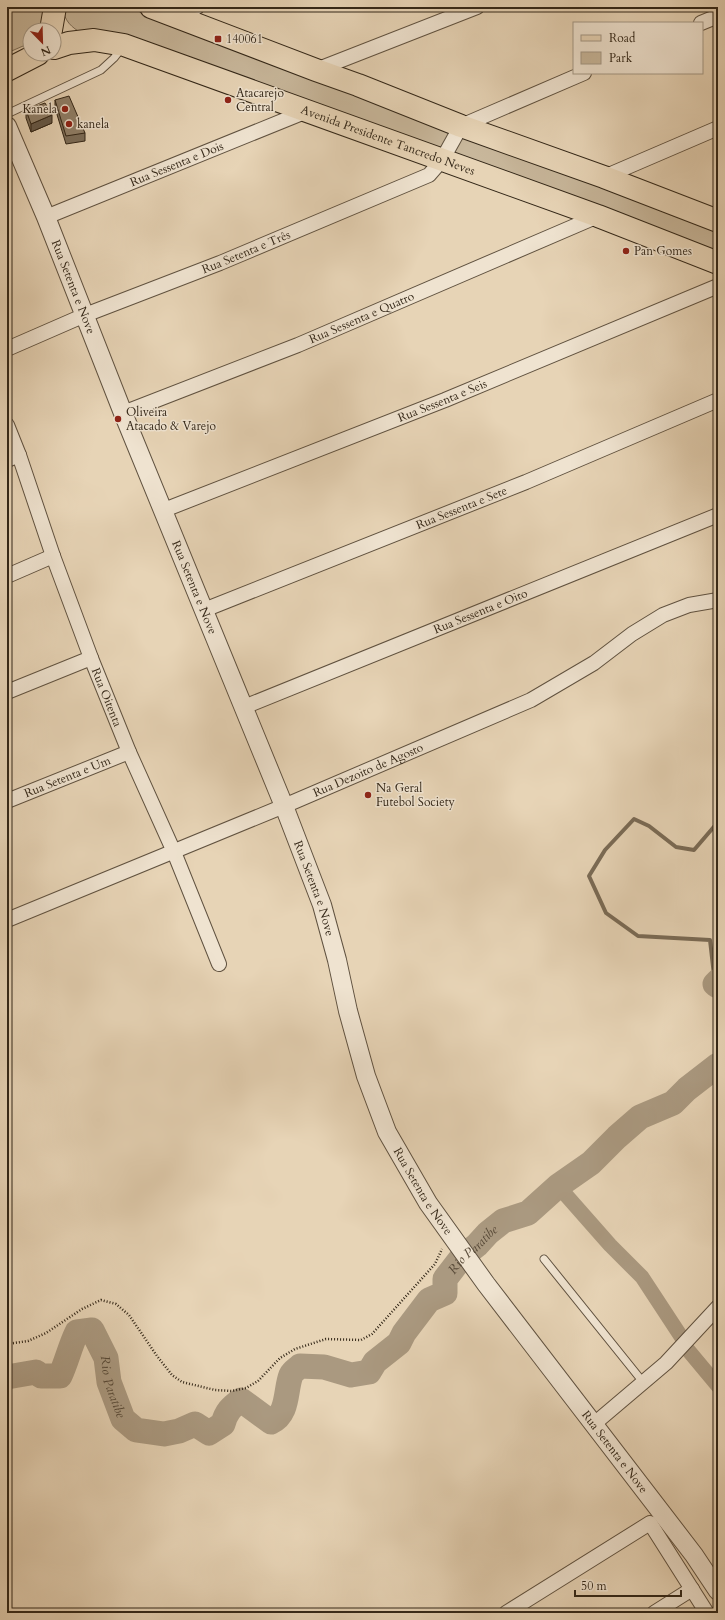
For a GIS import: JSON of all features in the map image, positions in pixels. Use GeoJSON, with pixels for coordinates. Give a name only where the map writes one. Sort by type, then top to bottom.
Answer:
{"type":"FeatureCollection","features":[{"type":"Feature","properties":{"kind":"main road"},"geometry":{"type":"LineString","coordinates":[[52,22],[55,7]]}},
{"type":"Feature","properties":{"kind":"main road"},"geometry":{"type":"LineString","coordinates":[[151,7],[174,17],[358,85],[461,126],[604,177],[718,221]]}},
{"type":"Feature","properties":{"kind":"main road","name":"Avenida Presidente Tancredo Neves"},"geometry":{"type":"LineString","coordinates":[[62,45],[94,40],[124,45],[598,216],[718,263]]}},
{"type":"Feature","properties":{"kind":"main road"},"geometry":{"type":"LineString","coordinates":[[7,70],[22,62]]}},
{"type":"Feature","properties":{"kind":"street"},"geometry":{"type":"LineString","coordinates":[[174,17],[197,7]]}},
{"type":"Feature","properties":{"kind":"street"},"geometry":{"type":"LineString","coordinates":[[316,70],[477,7]]}},
{"type":"Feature","properties":{"kind":"street"},"geometry":{"type":"LineString","coordinates":[[703,22],[718,16]]}},
{"type":"Feature","properties":{"kind":"street"},"geometry":{"type":"LineString","coordinates":[[461,126],[582,74]]}},
{"type":"Feature","properties":{"kind":"street","name":"Rua Sessenta e Dois"},"geometry":{"type":"LineString","coordinates":[[46,217],[307,110]]}},
{"type":"Feature","properties":{"kind":"street","name":"Rua Setenta e Nove"},"geometry":{"type":"LineString","coordinates":[[7,126],[46,217],[123,413],[284,806],[322,905],[337,960],[348,1011],[366,1076],[387,1132],[428,1204],[486,1284],[594,1424],[656,1518],[694,1555],[718,1590]]}},
{"type":"Feature","properties":{"kind":"street","name":"Rua Setenta e Três"},"geometry":{"type":"LineString","coordinates":[[7,349],[85,315],[220,263],[429,175],[442,160],[461,126]]}},
{"type":"Feature","properties":{"kind":"street"},"geometry":{"type":"LineString","coordinates":[[604,177],[718,128]]}},
{"type":"Feature","properties":{"kind":"street","name":"Rua Sessenta e Quatro"},"geometry":{"type":"LineString","coordinates":[[123,413],[298,346],[598,216]]}},
{"type":"Feature","properties":{"kind":"street","name":"Rua Sessenta e Seis"},"geometry":{"type":"LineString","coordinates":[[164,510],[445,400],[718,286]]}},
{"type":"Feature","properties":{"kind":"street","name":"Rua Sessenta e Sete"},"geometry":{"type":"LineString","coordinates":[[204,610],[526,482],[718,400]]}},
{"type":"Feature","properties":{"kind":"street","name":"Rua Oitenta"},"geometry":{"type":"LineString","coordinates":[[7,425],[13,457],[53,556],[91,658],[128,752],[174,852],[219,964]]}},
{"type":"Feature","properties":{"kind":"street","name":"Rua Sessenta e Oito"},"geometry":{"type":"LineString","coordinates":[[244,708],[718,516]]}},
{"type":"Feature","properties":{"kind":"street"},"geometry":{"type":"LineString","coordinates":[[7,576],[53,556]]}},
{"type":"Feature","properties":{"kind":"street","name":"Rua Dezoito de Agosto"},"geometry":{"type":"LineString","coordinates":[[7,920],[418,750],[531,700],[594,663],[632,634],[663,615],[689,605],[718,600]]}},
{"type":"Feature","properties":{"kind":"street"},"geometry":{"type":"LineString","coordinates":[[7,692],[91,658]]}},
{"type":"Feature","properties":{"kind":"street","name":"Rua Setenta e Um"},"geometry":{"type":"LineString","coordinates":[[7,801],[128,752]]}},
{"type":"Feature","properties":{"kind":"street"},"geometry":{"type":"LineString","coordinates":[[594,1424],[666,1363],[718,1307]]}},
{"type":"Feature","properties":{"kind":"street"},"geometry":{"type":"LineString","coordinates":[[506,1613],[656,1518],[692,1589],[707,1613]]}},
{"type":"Feature","properties":{"kind":"street"},"geometry":{"type":"LineString","coordinates":[[654,1613],[692,1589]]}},
{"type":"Feature","properties":{"kind":"lane"},"geometry":{"type":"LineString","coordinates":[[7,114],[101,70],[114,58],[124,45]]}},
{"type":"Feature","properties":{"kind":"lane"},"geometry":{"type":"LineString","coordinates":[[544,1259],[643,1382]]}},
{"type":"Feature","properties":{"kind":"path"},"geometry":{"type":"LineString","coordinates":[[7,1344],[28,1341],[46,1333],[82,1309],[101,1300],[116,1304],[129,1315],[172,1375],[182,1382],[215,1390],[232,1391],[246,1388],[258,1381],[280,1358],[295,1349],[326,1339],[362,1340],[372,1334],[436,1264],[453,1237]]}},
{"type":"Feature","properties":{"kind":"green space"},"geometry":{"type":"Polygon","coordinates":[[[7,7],[60,7],[51,22],[22,22],[22,46],[7,53],[7,7]]]}},
{"type":"Feature","properties":{"kind":"green space"},"geometry":{"type":"Polygon","coordinates":[[[63,7],[126,7],[231,44],[718,226],[718,257],[83,34],[69,23],[65,16],[63,7]]]}},
{"type":"Feature","properties":{"kind":"building","name":"kanela"},"geometry":{"type":"Polygon","coordinates":[[[69,96],[85,133],[66,136],[55,100],[69,96]]]}},
{"type":"Feature","properties":{"kind":"building"},"geometry":{"type":"Polygon","coordinates":[[[45,103],[52,115],[31,124],[26,110],[45,103]]]}},
{"type":"Feature","properties":{"kind":"waterway"},"geometry":{"type":"LineString","coordinates":[[715,984],[710,940],[638,936],[606,913],[589,876],[605,850],[634,819],[649,826],[676,847],[694,850],[718,822]]}},
{"type":"Feature","properties":{"kind":"waterway","name":"Rio Paratibe"},"geometry":{"type":"LineString","coordinates":[[718,981],[715,984],[718,986]]}},
{"type":"Feature","properties":{"kind":"waterway","name":"Rio Paratibe"},"geometry":{"type":"LineString","coordinates":[[7,1377],[36,1372],[41,1376],[60,1376],[77,1332],[92,1330],[106,1358],[109,1382],[123,1419],[136,1430],[164,1434],[179,1431],[195,1424],[209,1433],[223,1424],[229,1410],[241,1400],[271,1422],[277,1418],[284,1408],[291,1375],[300,1366],[324,1367],[351,1375],[369,1372],[375,1362],[399,1343],[404,1333],[429,1300],[445,1293],[445,1279],[462,1257],[477,1245],[488,1233],[503,1221],[528,1213],[558,1186],[591,1163],[640,1117],[673,1103],[687,1089],[718,1065]]}},
{"type":"Feature","properties":{"kind":"waterway"},"geometry":{"type":"LineString","coordinates":[[558,1186],[610,1245],[642,1277],[682,1338]]}},
{"type":"Feature","properties":{"kind":"waterway"},"geometry":{"type":"LineString","coordinates":[[688,1350],[718,1386]]}},
{"type":"Feature","properties":{"kind":"place","name":"140061"},"geometry":{"type":"Point","coordinates":[218,39]}},
{"type":"Feature","properties":{"kind":"place","name":"Atacarejo Central"},"geometry":{"type":"Point","coordinates":[228,100]}},
{"type":"Feature","properties":{"kind":"place","name":"Kanela"},"geometry":{"type":"Point","coordinates":[65,109]}},
{"type":"Feature","properties":{"kind":"place","name":"kanela"},"geometry":{"type":"Point","coordinates":[69,124]}},
{"type":"Feature","properties":{"kind":"place","name":"Pan Gomes"},"geometry":{"type":"Point","coordinates":[626,251]}},
{"type":"Feature","properties":{"kind":"place","name":"Oliveira Atacado & Varejo"},"geometry":{"type":"Point","coordinates":[118,419]}},
{"type":"Feature","properties":{"kind":"place","name":"Na Geral Futebol Society"},"geometry":{"type":"Point","coordinates":[368,795]}}]}
